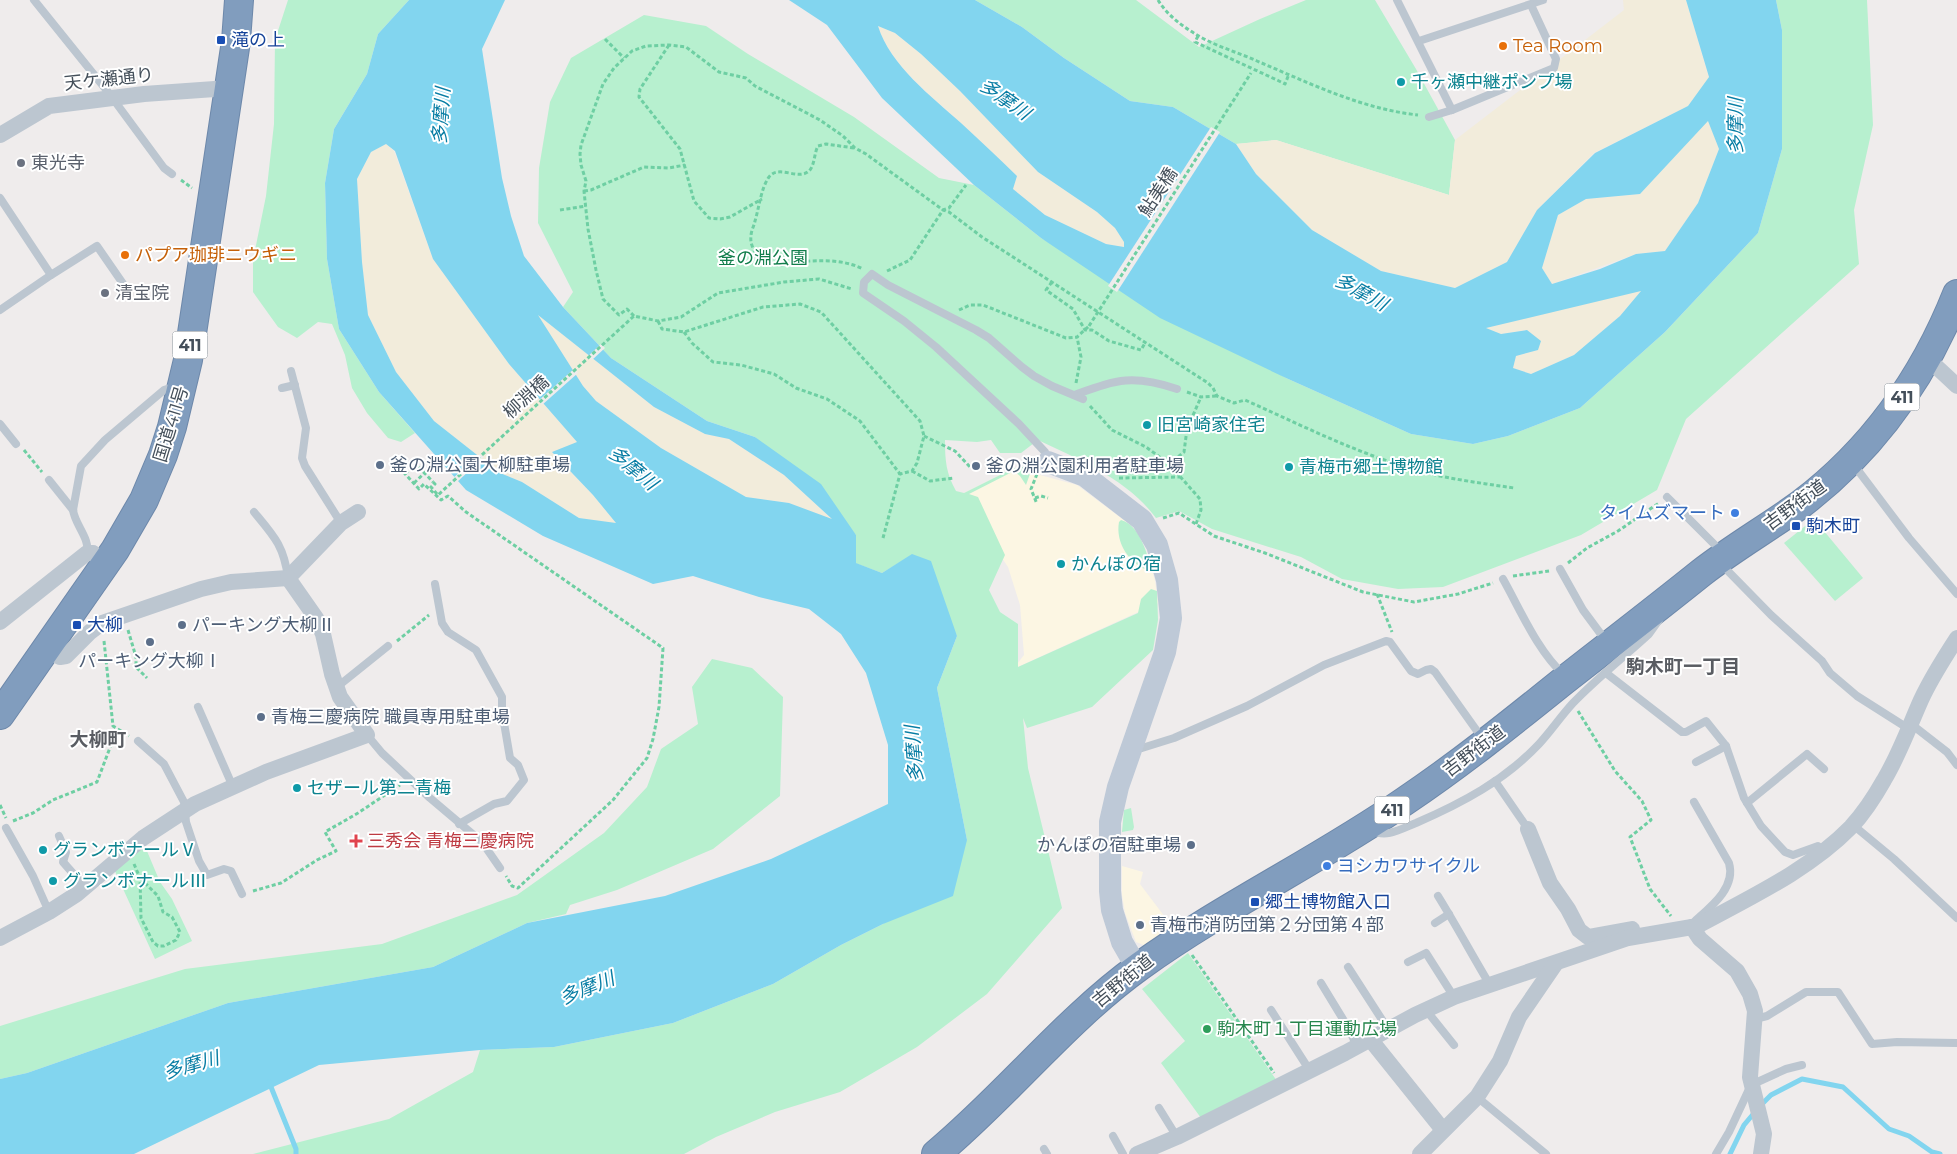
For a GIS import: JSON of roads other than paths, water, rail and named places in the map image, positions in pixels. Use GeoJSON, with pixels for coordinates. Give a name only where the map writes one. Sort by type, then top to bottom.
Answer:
{"type":"FeatureCollection","features":[{"type":"Feature","properties":{"kind":"highway","name":"国道411号"},"geometry":{"type":"LineString","coordinates":[[0,715],[46,649],[97,557],[134,518],[151,485],[172,427],[183,386],[236,41],[239,0]]}},
{"type":"Feature","properties":{"kind":"highway","name":"吉野街道"},"geometry":{"type":"LineString","coordinates":[[936,1154],[965,1130],[1077,1020],[1137,968],[1208,921],[1368,826],[1405,802],[1485,743],[1571,690],[1609,645],[1721,558],[1800,504],[1825,484],[1851,460],[1899,403],[1927,358],[1957,294]]}},
{"type":"Feature","properties":{"kind":"street","name":"天ケ瀬通り"},"geometry":{"type":"LineString","coordinates":[[0,135],[49,106],[112,98],[229,88]]}},
{"type":"Feature","properties":{"kind":"street"},"geometry":{"type":"LineString","coordinates":[[1927,358],[1957,386]]}},
{"type":"Feature","properties":{"kind":"street"},"geometry":{"type":"LineString","coordinates":[[1042,468],[1091,480],[1136,514],[1148,527],[1157,545],[1167,580],[1171,618],[1165,652],[1113,805],[1110,822],[1110,891],[1118,932],[1137,968]]}},
{"type":"Feature","properties":{"kind":"street"},"geometry":{"type":"LineString","coordinates":[[46,649],[60,657],[66,656],[102,623],[201,589],[231,582],[288,578],[341,523],[358,512]]}},
{"type":"Feature","properties":{"kind":"street"},"geometry":{"type":"LineString","coordinates":[[0,622],[97,557]]}},
{"type":"Feature","properties":{"kind":"street"},"geometry":{"type":"LineString","coordinates":[[0,938],[49,912],[85,888],[143,838],[195,804],[266,772],[367,735],[340,697],[323,634],[316,618],[288,578]]}},
{"type":"Feature","properties":{"kind":"street"},"geometry":{"type":"LineString","coordinates":[[1137,1154],[1177,1137],[1454,997],[1556,964],[1628,938],[1679,930],[1702,924],[1764,890],[1824,850],[1853,825],[1885,780],[1934,675],[1957,638]]}},
{"type":"Feature","properties":{"kind":"street"},"geometry":{"type":"LineString","coordinates":[[1528,829],[1550,883],[1568,909],[1579,930],[1588,937],[1658,925],[1679,930],[1700,939],[1741,976],[1750,994],[1755,1011],[1750,1078],[1764,1134],[1761,1154]]}},
{"type":"Feature","properties":{"kind":"street"},"geometry":{"type":"LineString","coordinates":[[1420,1154],[1477,1097],[1500,1062],[1520,1017],[1556,964]]}},
{"type":"Feature","properties":{"kind":"street"},"geometry":{"type":"LineString","coordinates":[[1363,1043],[1443,1130]]}},
{"type":"Feature","properties":{"kind":"lane"},"geometry":{"type":"LineString","coordinates":[[34,0],[112,98],[164,168],[172,174]]}},
{"type":"Feature","properties":{"kind":"lane"},"geometry":{"type":"LineString","coordinates":[[1397,0],[1452,110]]}},
{"type":"Feature","properties":{"kind":"lane"},"geometry":{"type":"LineString","coordinates":[[1419,41],[1543,0]]}},
{"type":"Feature","properties":{"kind":"lane"},"geometry":{"type":"LineString","coordinates":[[1429,116],[1452,110],[1554,68],[1556,59],[1531,5]]}},
{"type":"Feature","properties":{"kind":"lane"},"geometry":{"type":"LineString","coordinates":[[0,198],[51,275]]}},
{"type":"Feature","properties":{"kind":"lane"},"geometry":{"type":"LineString","coordinates":[[0,310],[97,246],[126,288]]}},
{"type":"Feature","properties":{"kind":"lane"},"geometry":{"type":"LineString","coordinates":[[1042,468],[1045,452],[1019,424],[958,367],[904,321],[863,292],[864,282],[872,274],[888,286],[989,338],[1022,368],[1034,376],[1083,398]]}},
{"type":"Feature","properties":{"kind":"lane"},"geometry":{"type":"LineString","coordinates":[[291,371],[306,428],[302,458],[305,466],[341,523]]}},
{"type":"Feature","properties":{"kind":"lane"},"geometry":{"type":"LineString","coordinates":[[1074,395],[1110,383],[1133,379],[1155,382],[1176,389]]}},
{"type":"Feature","properties":{"kind":"lane"},"geometry":{"type":"LineString","coordinates":[[282,388],[295,385]]}},
{"type":"Feature","properties":{"kind":"lane"},"geometry":{"type":"LineString","coordinates":[[97,557],[88,547],[74,517],[80,466],[105,440],[164,390],[183,386]]}},
{"type":"Feature","properties":{"kind":"lane"},"geometry":{"type":"LineString","coordinates":[[0,424],[16,444]]}},
{"type":"Feature","properties":{"kind":"lane"},"geometry":{"type":"LineString","coordinates":[[1851,460],[1909,538],[1957,594]]}},
{"type":"Feature","properties":{"kind":"lane"},"geometry":{"type":"LineString","coordinates":[[49,480],[74,510]]}},
{"type":"Feature","properties":{"kind":"lane"},"geometry":{"type":"LineString","coordinates":[[1667,497],[1771,615],[1822,661],[1830,672],[1857,696],[1910,726],[1948,752],[1957,765]]}},
{"type":"Feature","properties":{"kind":"lane"},"geometry":{"type":"LineString","coordinates":[[254,512],[277,540],[286,565],[288,578]]}},
{"type":"Feature","properties":{"kind":"lane"},"geometry":{"type":"LineString","coordinates":[[1560,569],[1583,610],[1609,645]]}},
{"type":"Feature","properties":{"kind":"lane"},"geometry":{"type":"LineString","coordinates":[[1503,579],[1534,635],[1571,690]]}},
{"type":"Feature","properties":{"kind":"lane"},"geometry":{"type":"LineString","coordinates":[[436,584],[442,624],[448,632],[476,650],[502,696],[502,711],[510,758],[518,765],[524,780],[507,801],[494,804],[459,824]]}},
{"type":"Feature","properties":{"kind":"lane"},"geometry":{"type":"LineString","coordinates":[[1368,826],[1379,834],[1386,834],[1464,802],[1523,760],[1540,743],[1571,690],[1606,673],[1649,634],[1659,621],[1662,604]]}},
{"type":"Feature","properties":{"kind":"lane"},"geometry":{"type":"LineString","coordinates":[[1132,747],[1142,748],[1174,738],[1247,706],[1324,665],[1381,642],[1390,642],[1411,671],[1418,674],[1431,669],[1435,672],[1485,743]]}},
{"type":"Feature","properties":{"kind":"lane"},"geometry":{"type":"LineString","coordinates":[[336,687],[388,646]]}},
{"type":"Feature","properties":{"kind":"lane"},"geometry":{"type":"LineString","coordinates":[[1606,673],[1682,732],[1686,732],[1706,721],[1726,746],[1747,803],[1761,826],[1785,852],[1793,855],[1818,846],[1824,850]]}},
{"type":"Feature","properties":{"kind":"lane"},"geometry":{"type":"LineString","coordinates":[[198,707],[233,787]]}},
{"type":"Feature","properties":{"kind":"lane"},"geometry":{"type":"LineString","coordinates":[[367,735],[382,753],[408,778],[482,842],[500,868]]}},
{"type":"Feature","properties":{"kind":"lane"},"geometry":{"type":"LineString","coordinates":[[138,741],[164,764],[184,802],[188,830],[199,861],[207,876],[224,869],[231,871],[242,894]]}},
{"type":"Feature","properties":{"kind":"lane"},"geometry":{"type":"LineString","coordinates":[[1696,762],[1726,746]]}},
{"type":"Feature","properties":{"kind":"lane"},"geometry":{"type":"LineString","coordinates":[[1747,803],[1807,754],[1824,769]]}},
{"type":"Feature","properties":{"kind":"lane"},"geometry":{"type":"LineString","coordinates":[[1495,781],[1528,829]]}},
{"type":"Feature","properties":{"kind":"lane"},"geometry":{"type":"LineString","coordinates":[[1679,930],[1694,921],[1713,905],[1726,887],[1731,868],[1694,802]]}},
{"type":"Feature","properties":{"kind":"lane"},"geometry":{"type":"LineString","coordinates":[[1853,825],[1894,859],[1957,918]]}},
{"type":"Feature","properties":{"kind":"lane"},"geometry":{"type":"LineString","coordinates":[[7,826],[49,912]]}},
{"type":"Feature","properties":{"kind":"lane"},"geometry":{"type":"LineString","coordinates":[[58,836],[66,852],[63,862],[85,888]]}},
{"type":"Feature","properties":{"kind":"lane"},"geometry":{"type":"LineString","coordinates":[[1438,896],[1490,985]]}},
{"type":"Feature","properties":{"kind":"lane"},"geometry":{"type":"LineString","coordinates":[[1434,922],[1449,914]]}},
{"type":"Feature","properties":{"kind":"lane"},"geometry":{"type":"LineString","coordinates":[[1408,962],[1426,953],[1454,997]]}},
{"type":"Feature","properties":{"kind":"lane"},"geometry":{"type":"LineString","coordinates":[[1348,967],[1388,1029]]}},
{"type":"Feature","properties":{"kind":"lane"},"geometry":{"type":"LineString","coordinates":[[1321,984],[1349,1029],[1363,1043]]}},
{"type":"Feature","properties":{"kind":"lane"},"geometry":{"type":"LineString","coordinates":[[1753,1019],[1767,1016],[1806,992],[1838,992],[1872,1044],[1957,1043]]}},
{"type":"Feature","properties":{"kind":"lane"},"geometry":{"type":"LineString","coordinates":[[1271,1010],[1310,1071]]}},
{"type":"Feature","properties":{"kind":"lane"},"geometry":{"type":"LineString","coordinates":[[1426,1010],[1454,1045]]}},
{"type":"Feature","properties":{"kind":"lane"},"geometry":{"type":"LineString","coordinates":[[1716,1154],[1753,1091],[1786,1069],[1802,1065]]}},
{"type":"Feature","properties":{"kind":"lane"},"geometry":{"type":"LineString","coordinates":[[1477,1097],[1546,1154]]}},
{"type":"Feature","properties":{"kind":"lane"},"geometry":{"type":"LineString","coordinates":[[1158,1108],[1177,1137]]}},
{"type":"Feature","properties":{"kind":"lane"},"geometry":{"type":"LineString","coordinates":[[1113,1136],[1123,1154]]}},
{"type":"Feature","properties":{"kind":"water","name":"多摩川"},"geometry":{"type":"Polygon","coordinates":[[[409,0],[505,0],[482,49],[502,178],[511,216],[524,256],[563,307],[611,358],[707,421],[755,437],[821,484],[856,535],[856,563],[882,573],[912,554],[931,561],[957,636],[937,688],[967,840],[953,896],[883,924],[841,945],[773,984],[673,1023],[554,1047],[480,1050],[319,1065],[134,1154],[0,1154],[0,1079],[27,1073],[228,1003],[433,967],[527,923],[665,896],[771,859],[888,804],[888,745],[866,673],[841,634],[809,609],[759,597],[693,576],[653,584],[543,536],[466,490],[379,392],[339,329],[327,259],[325,183],[334,129],[367,74],[378,34],[409,0]],[[386,144],[371,152],[357,179],[362,262],[368,315],[396,372],[434,421],[500,473],[522,482],[579,518],[616,523],[593,495],[552,452],[577,442],[509,364],[433,259],[395,151],[386,144]],[[538,315],[583,386],[596,401],[661,448],[746,497],[789,503],[832,519],[784,475],[729,439],[705,434],[654,407],[538,315]]]}},
{"type":"Feature","properties":{"kind":"water","name":"多摩川"},"geometry":{"type":"Polygon","coordinates":[[[789,0],[975,0],[1022,27],[1064,58],[1130,101],[1173,107],[1236,144],[1256,174],[1312,230],[1381,271],[1455,288],[1507,262],[1537,210],[1595,153],[1688,106],[1709,77],[1686,0],[1776,0],[1782,30],[1782,149],[1758,233],[1665,332],[1580,408],[1508,436],[1473,444],[1411,434],[1286,378],[1160,318],[1041,238],[974,185],[882,98],[827,25],[789,0]],[[878,26],[892,54],[913,79],[1017,176],[1013,189],[1045,215],[1106,244],[1124,247],[1124,242],[1115,228],[1097,212],[1038,172],[960,91],[921,54],[895,33],[878,26]],[[1708,121],[1640,194],[1586,199],[1558,215],[1542,268],[1552,284],[1600,269],[1636,254],[1665,251],[1698,203],[1719,149],[1708,121]],[[1641,291],[1486,328],[1501,334],[1527,330],[1541,341],[1538,350],[1516,356],[1513,368],[1531,374],[1574,355],[1620,316],[1641,291]]]}},
{"type":"Feature","properties":{"kind":"waterway"},"geometry":{"type":"LineString","coordinates":[[1761,1105],[1771,1095],[1802,1079],[1843,1087],[1889,1129],[1909,1136],[1932,1152],[1940,1154]]}},
{"type":"Feature","properties":{"kind":"waterway"},"geometry":{"type":"LineString","coordinates":[[269,1082],[296,1149],[296,1154]]}},
{"type":"Feature","properties":{"kind":"waterway"},"geometry":{"type":"LineString","coordinates":[[1730,1154],[1744,1125],[1755,1112]]}},
{"type":"Feature","properties":{"kind":"place","name":"滝の上"},"geometry":{"type":"Point","coordinates":[221,40]}},
{"type":"Feature","properties":{"kind":"place","name":"Tea Room"},"geometry":{"type":"Point","coordinates":[1503,46]}},
{"type":"Feature","properties":{"kind":"place","name":"千ヶ瀬中継ポンプ場"},"geometry":{"type":"Point","coordinates":[1401,82]}},
{"type":"Feature","properties":{"kind":"place","name":"東光寺"},"geometry":{"type":"Point","coordinates":[21,163]}},
{"type":"Feature","properties":{"kind":"place","name":"パプア珈琲ニウギニ"},"geometry":{"type":"Point","coordinates":[125,255]}},
{"type":"Feature","properties":{"kind":"place","name":"清宝院"},"geometry":{"type":"Point","coordinates":[105,293]}},
{"type":"Feature","properties":{"kind":"place","name":"旧宮崎家住宅"},"geometry":{"type":"Point","coordinates":[1147,425]}},
{"type":"Feature","properties":{"kind":"place","name":"釜の淵公園大柳駐車場"},"geometry":{"type":"Point","coordinates":[380,465]}},
{"type":"Feature","properties":{"kind":"place","name":"釜の淵公園利用者駐車場"},"geometry":{"type":"Point","coordinates":[976,466]}},
{"type":"Feature","properties":{"kind":"place","name":"青梅市郷土博物館"},"geometry":{"type":"Point","coordinates":[1289,467]}},
{"type":"Feature","properties":{"kind":"place","name":"タイムズマート"},"geometry":{"type":"Point","coordinates":[1735,513]}},
{"type":"Feature","properties":{"kind":"place","name":"駒木町"},"geometry":{"type":"Point","coordinates":[1796,526]}},
{"type":"Feature","properties":{"kind":"place","name":"かんぽの宿"},"geometry":{"type":"Point","coordinates":[1061,564]}},
{"type":"Feature","properties":{"kind":"place","name":"大柳"},"geometry":{"type":"Point","coordinates":[77,625]}},
{"type":"Feature","properties":{"kind":"place","name":"パーキング大柳Ⅱ"},"geometry":{"type":"Point","coordinates":[182,625]}},
{"type":"Feature","properties":{"kind":"place","name":"パーキング大柳Ⅰ"},"geometry":{"type":"Point","coordinates":[150,642]}},
{"type":"Feature","properties":{"kind":"place","name":"青梅三慶病院 職員専用駐車場"},"geometry":{"type":"Point","coordinates":[261,717]}},
{"type":"Feature","properties":{"kind":"place","name":"セザール第二青梅"},"geometry":{"type":"Point","coordinates":[297,788]}},
{"type":"Feature","properties":{"kind":"place","name":"三秀会 青梅三慶病院"},"geometry":{"type":"Point","coordinates":[356,841]}},
{"type":"Feature","properties":{"kind":"place","name":"かんぽの宿駐車場"},"geometry":{"type":"Point","coordinates":[1191,845]}},
{"type":"Feature","properties":{"kind":"place","name":"グランボナールⅤ"},"geometry":{"type":"Point","coordinates":[43,850]}},
{"type":"Feature","properties":{"kind":"place","name":"ヨシカワサイクル"},"geometry":{"type":"Point","coordinates":[1327,866]}},
{"type":"Feature","properties":{"kind":"place","name":"グランボナールⅢ"},"geometry":{"type":"Point","coordinates":[53,881]}},
{"type":"Feature","properties":{"kind":"place","name":"郷土博物館入口"},"geometry":{"type":"Point","coordinates":[1255,902]}},
{"type":"Feature","properties":{"kind":"place","name":"青梅市消防団第２分団第４部"},"geometry":{"type":"Point","coordinates":[1140,925]}},
{"type":"Feature","properties":{"kind":"place","name":"駒木町１丁目運動広場"},"geometry":{"type":"Point","coordinates":[1207,1029]}},
{"type":"Feature","properties":{"kind":"district","name":"駒木町一丁目"},"geometry":{"type":"Point","coordinates":[1683,666]}},
{"type":"Feature","properties":{"kind":"district","name":"大柳町"},"geometry":{"type":"Point","coordinates":[98,739]}},
{"type":"Feature","properties":{"kind":"park label","name":"釜の淵公園"},"geometry":{"type":"Point","coordinates":[763,258]}}]}
